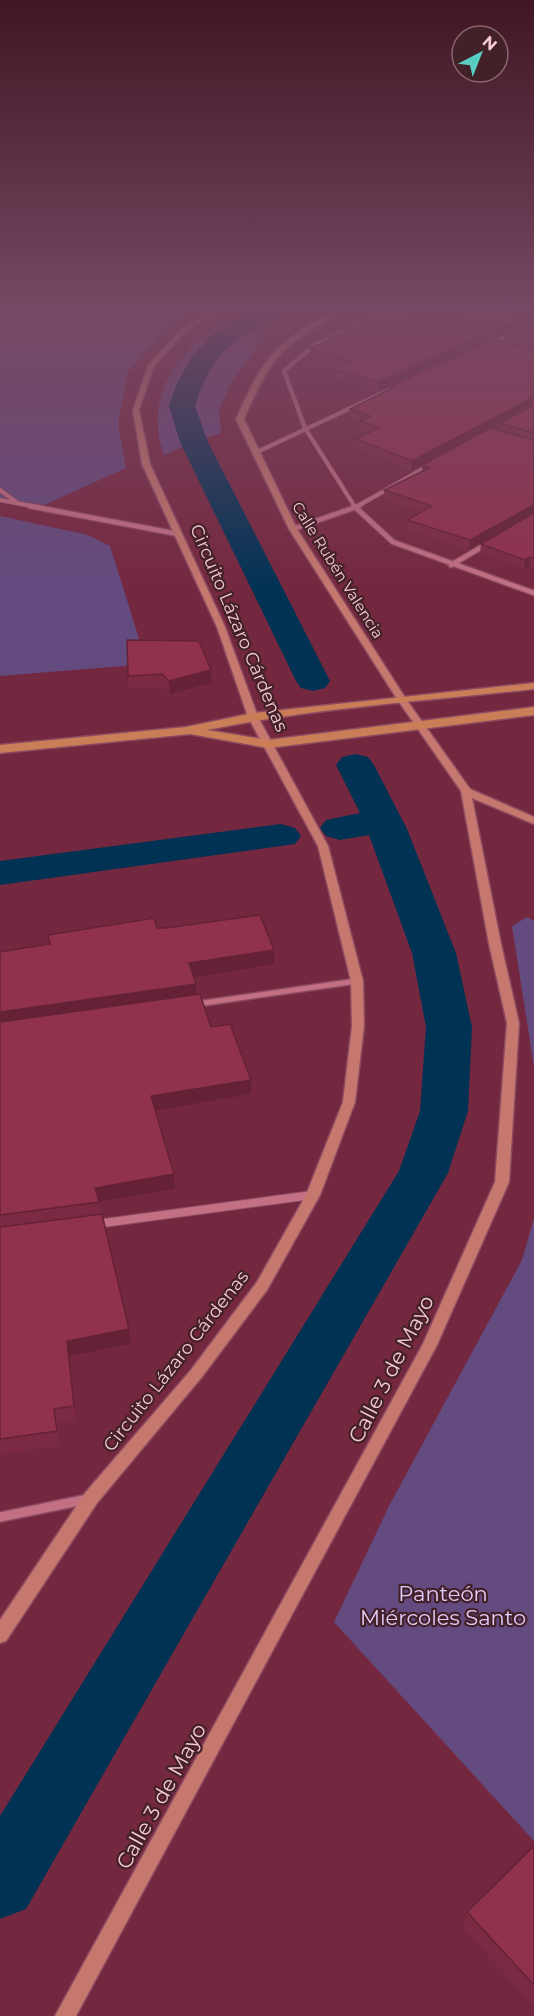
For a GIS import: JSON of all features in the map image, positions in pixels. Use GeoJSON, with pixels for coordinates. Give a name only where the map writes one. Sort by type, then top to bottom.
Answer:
{"type":"FeatureCollection","features":[{"type":"Feature","properties":{"kind":"main road"},"geometry":{"type":"LineString","coordinates":[[0,749],[186,731],[253,717],[534,686]]}},
{"type":"Feature","properties":{"kind":"main road"},"geometry":{"type":"LineString","coordinates":[[186,731],[268,744],[534,711]]}},
{"type":"Feature","properties":{"kind":"street","name":"Circuito Lázaro Cárdenas"},"geometry":{"type":"LineString","coordinates":[[0,1635],[91,1498],[196,1374],[262,1286],[313,1195],[349,1102],[358,1026],[357,981],[323,846],[253,717],[221,627],[146,464],[136,410],[139,402]]}},
{"type":"Feature","properties":{"kind":"street","name":"Calle Rubén Valencia"},"geometry":{"type":"LineString","coordinates":[[248,402],[240,419],[293,529],[395,700]]}},
{"type":"Feature","properties":{"kind":"street"},"geometry":{"type":"LineString","coordinates":[[295,402],[305,428],[354,508],[393,542],[451,565],[534,593]]}},
{"type":"Feature","properties":{"kind":"street"},"geometry":{"type":"LineString","coordinates":[[256,452],[363,402]]}},
{"type":"Feature","properties":{"kind":"street"},"geometry":{"type":"LineString","coordinates":[[293,529],[354,508],[430,465]]}},
{"type":"Feature","properties":{"kind":"street"},"geometry":{"type":"LineString","coordinates":[[0,490],[19,504]]}},
{"type":"Feature","properties":{"kind":"street"},"geometry":{"type":"LineString","coordinates":[[0,500],[178,534]]}},
{"type":"Feature","properties":{"kind":"street"},"geometry":{"type":"LineString","coordinates":[[451,565],[493,541]]}},
{"type":"Feature","properties":{"kind":"street","name":"Calle 3 de Mayo"},"geometry":{"type":"LineString","coordinates":[[64,2016],[430,1345],[502,1182],[513,1023],[466,791],[395,700]]}},
{"type":"Feature","properties":{"kind":"street"},"geometry":{"type":"LineString","coordinates":[[466,791],[534,822]]}},
{"type":"Feature","properties":{"kind":"street"},"geometry":{"type":"LineString","coordinates":[[184,1006],[357,981]]}},
{"type":"Feature","properties":{"kind":"street"},"geometry":{"type":"LineString","coordinates":[[93,1224],[313,1195]]}},
{"type":"Feature","properties":{"kind":"street"},"geometry":{"type":"LineString","coordinates":[[0,1517],[91,1498]]}},
{"type":"Feature","properties":{"kind":"green space"},"geometry":{"type":"Polygon","coordinates":[[[0,402],[122,402],[118,423],[126,468],[44,505],[0,498],[0,402]]]}},
{"type":"Feature","properties":{"kind":"green space"},"geometry":{"type":"Polygon","coordinates":[[[160,402],[178,402],[175,409],[187,445],[164,455],[159,434],[158,413],[160,402]]]}},
{"type":"Feature","properties":{"kind":"green space"},"geometry":{"type":"Polygon","coordinates":[[[192,402],[222,402],[219,409],[221,433],[199,440],[192,402]]]}},
{"type":"Feature","properties":{"kind":"green space"},"geometry":{"type":"Polygon","coordinates":[[[0,516],[88,535],[110,546],[147,664],[0,676],[0,516]]]}},
{"type":"Feature","properties":{"kind":"green space"},"geometry":{"type":"Polygon","coordinates":[[[527,917],[534,921],[534,1067],[512,926],[527,917]]]}},
{"type":"Feature","properties":{"kind":"green space","name":"Panteón Miércoles Santo"},"geometry":{"type":"Polygon","coordinates":[[[534,1218],[534,1841],[334,1622],[390,1504],[522,1260],[534,1218]]]}},
{"type":"Feature","properties":{"kind":"building"},"geometry":{"type":"Polygon","coordinates":[[[364,402],[524,402],[412,461],[356,439],[379,428],[360,421],[371,416],[350,409],[364,402]]]}},
{"type":"Feature","properties":{"kind":"building"},"geometry":{"type":"Polygon","coordinates":[[[534,405],[534,433],[501,423],[534,405]]]}},
{"type":"Feature","properties":{"kind":"building"},"geometry":{"type":"Polygon","coordinates":[[[490,428],[534,440],[534,505],[470,540],[407,520],[432,506],[384,490],[429,468],[422,465],[490,428]]]}},
{"type":"Feature","properties":{"kind":"building"},"geometry":{"type":"Polygon","coordinates":[[[534,513],[534,558],[530,557],[525,560],[481,544],[534,513]]]}},
{"type":"Feature","properties":{"kind":"building"},"geometry":{"type":"Polygon","coordinates":[[[127,640],[199,641],[211,670],[169,681],[162,674],[128,676],[127,640]]]}},
{"type":"Feature","properties":{"kind":"building"},"geometry":{"type":"Polygon","coordinates":[[[260,915],[274,950],[189,963],[196,984],[0,1012],[0,952],[50,944],[48,935],[154,918],[157,928],[166,928],[260,915]]]}},
{"type":"Feature","properties":{"kind":"building"},"geometry":{"type":"Polygon","coordinates":[[[200,994],[211,1027],[230,1024],[251,1080],[151,1096],[174,1174],[95,1188],[99,1202],[0,1215],[0,1022],[200,994]]]}},
{"type":"Feature","properties":{"kind":"building"},"geometry":{"type":"Polygon","coordinates":[[[102,1214],[129,1329],[67,1341],[74,1406],[54,1409],[57,1431],[0,1439],[0,1227],[102,1214]]]}},
{"type":"Feature","properties":{"kind":"building"},"geometry":{"type":"Polygon","coordinates":[[[534,1846],[534,1985],[467,1912],[534,1846]]]}},
{"type":"Feature","properties":{"kind":"waterway"},"geometry":{"type":"LineString","coordinates":[[183,402],[182,406],[194,442],[313,681]]}},
{"type":"Feature","properties":{"kind":"waterway"},"geometry":{"type":"LineString","coordinates":[[355,765],[383,821]]}},
{"type":"Feature","properties":{"kind":"waterway"},"geometry":{"type":"LineString","coordinates":[[0,1883],[423,1173],[444,1111],[449,1027],[434,953],[383,821]]}},
{"type":"Feature","properties":{"kind":"waterway"},"geometry":{"type":"LineString","coordinates":[[340,828],[383,821]]}},
{"type":"Feature","properties":{"kind":"waterway"},"geometry":{"type":"LineString","coordinates":[[0,873],[281,836]]}}]}
